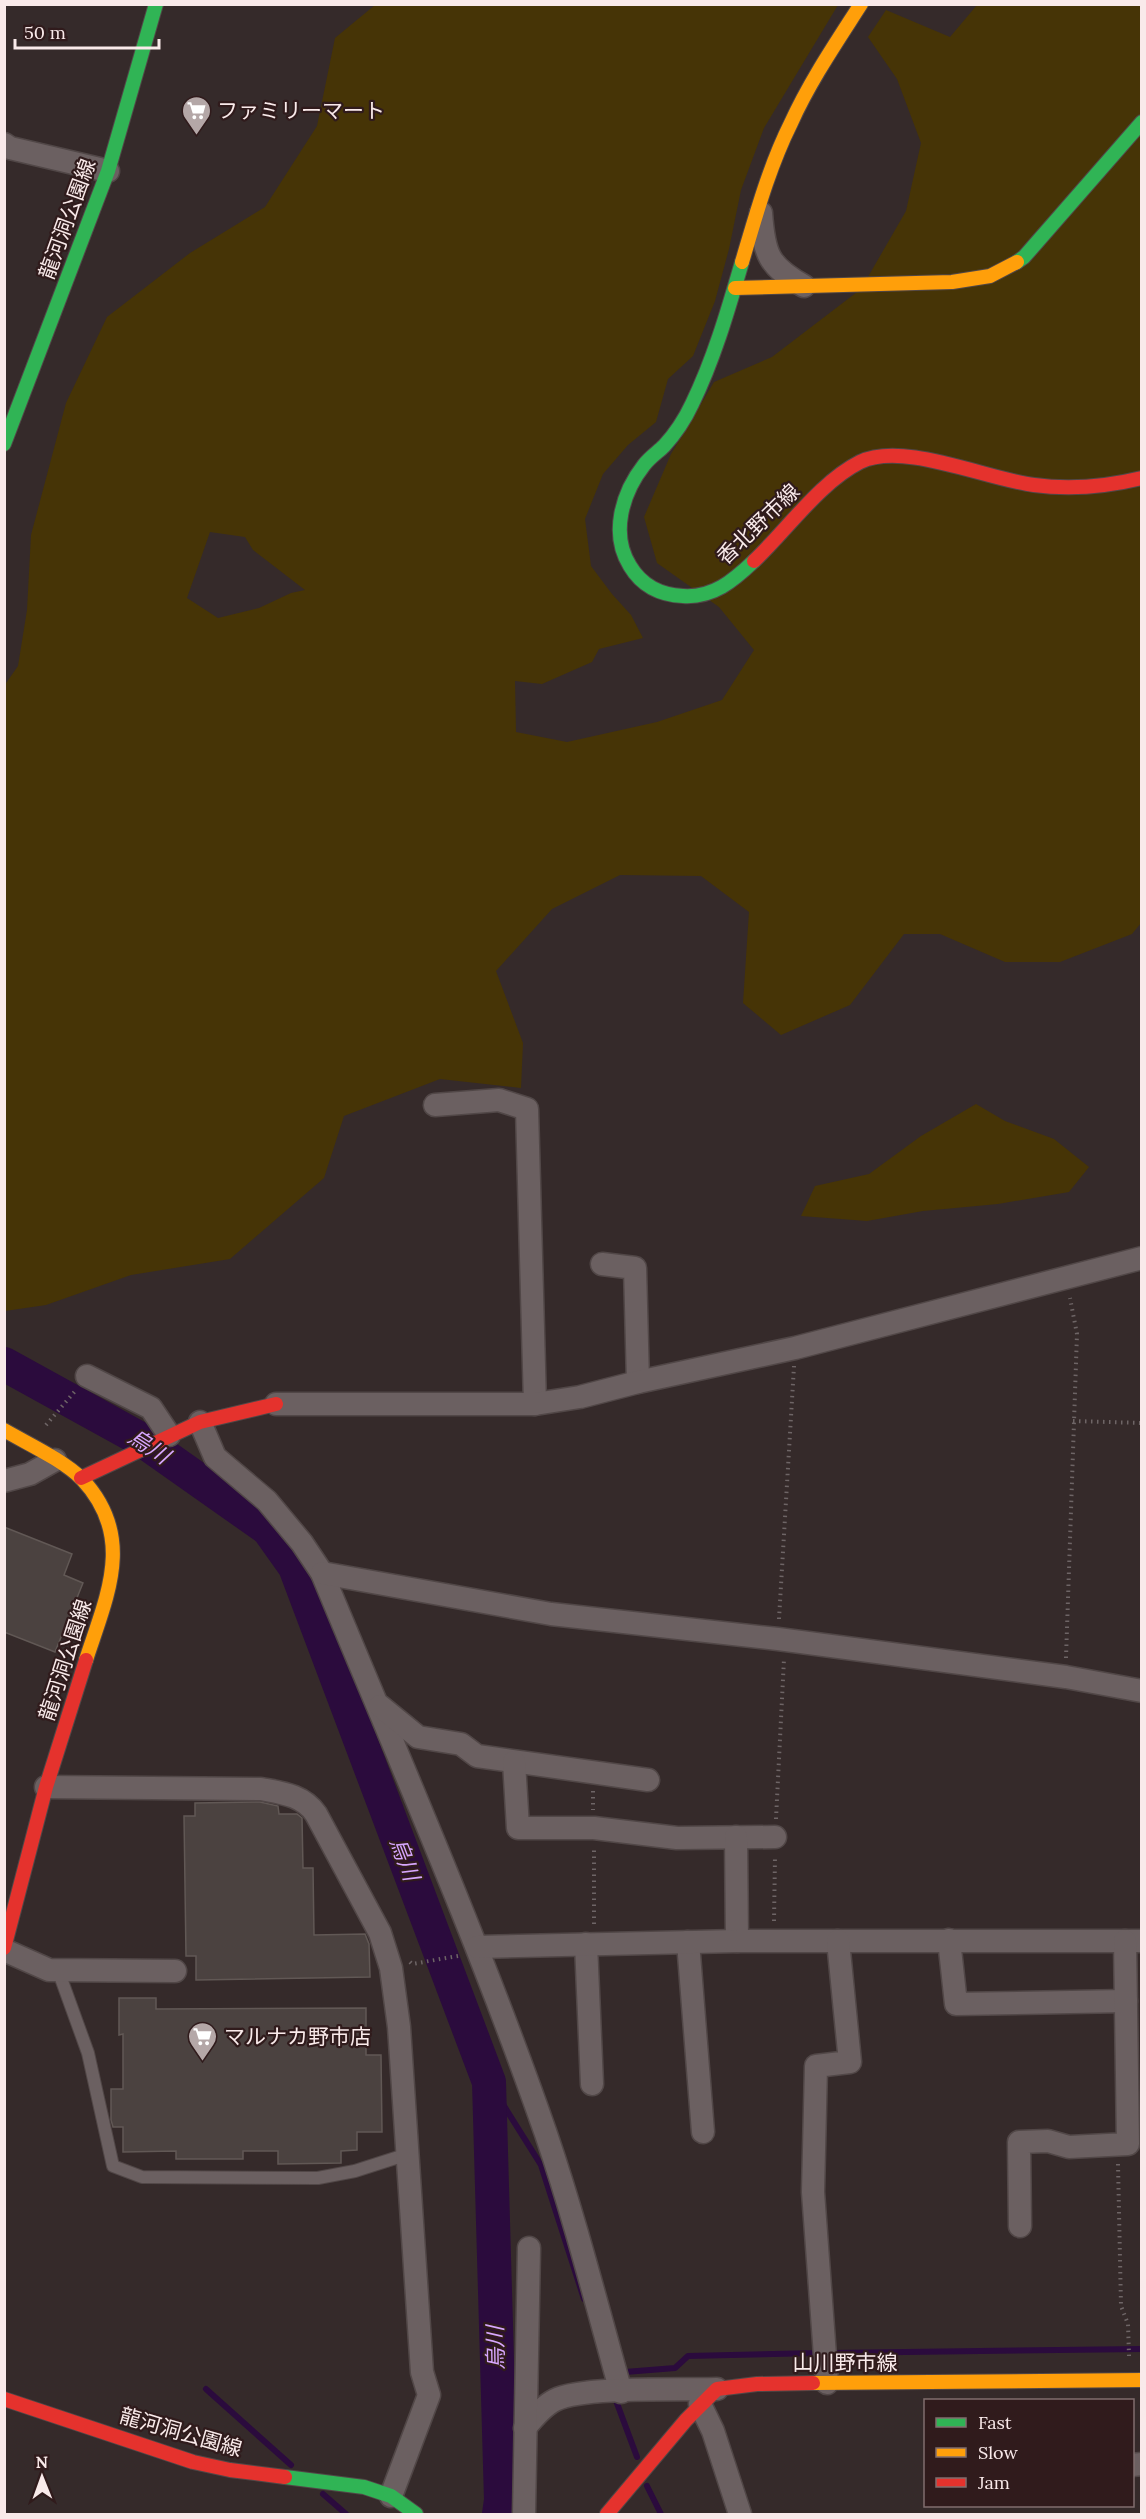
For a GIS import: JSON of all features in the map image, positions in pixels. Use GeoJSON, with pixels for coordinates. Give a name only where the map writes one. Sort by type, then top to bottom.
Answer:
{"type":"FeatureCollection","features":[{"type":"Feature","properties":{"kind":"main road","name":"龍河洞公園線"},"geometry":{"type":"LineString","coordinates":[[4,444],[108,171],[156,4]]}},
{"type":"Feature","properties":{"kind":"main road","name":"香北野市線"},"geometry":{"type":"LineString","coordinates":[[861,4],[793,115],[772,166],[705,377],[687,416],[664,446],[642,467],[620,515],[620,546],[626,561],[634,574],[649,587],[667,596],[692,597],[715,592],[758,560],[832,483],[854,465],[870,458],[906,456],[1043,488],[1102,487],[1142,478]]}},
{"type":"Feature","properties":{"kind":"main road"},"geometry":{"type":"LineString","coordinates":[[735,288],[952,282],[984,279],[1008,269],[1024,257],[1142,122]]}},
{"type":"Feature","properties":{"kind":"main road"},"geometry":{"type":"LineString","coordinates":[[81,1478],[200,1422],[276,1404]]}},
{"type":"Feature","properties":{"kind":"main road","name":"龍河洞公園線"},"geometry":{"type":"LineString","coordinates":[[4,1430],[81,1478],[105,1508],[111,1526],[114,1554],[109,1589],[46,1786],[4,1949]]}},
{"type":"Feature","properties":{"kind":"main road","name":"山川野市線"},"geometry":{"type":"LineString","coordinates":[[709,2397],[757,2384],[1137,2382]]}},
{"type":"Feature","properties":{"kind":"main road"},"geometry":{"type":"LineString","coordinates":[[607,2514],[709,2397]]}},
{"type":"Feature","properties":{"kind":"main road","name":"龍河洞公園線"},"geometry":{"type":"LineString","coordinates":[[4,2399],[193,2462],[230,2470],[364,2487],[391,2496],[416,2514]]}},
{"type":"Feature","properties":{"kind":"street"},"geometry":{"type":"LineString","coordinates":[[4,144],[10,148],[108,171]]}},
{"type":"Feature","properties":{"kind":"street"},"geometry":{"type":"LineString","coordinates":[[760,202],[763,237],[774,266],[804,286]]}},
{"type":"Feature","properties":{"kind":"street"},"geometry":{"type":"LineString","coordinates":[[435,1105],[499,1100],[527,1109],[535,1404]]}},
{"type":"Feature","properties":{"kind":"street"},"geometry":{"type":"LineString","coordinates":[[276,1404],[535,1404],[580,1397],[795,1348],[1142,1258]]}},
{"type":"Feature","properties":{"kind":"street"},"geometry":{"type":"LineString","coordinates":[[602,1264],[635,1268],[638,1382]]}},
{"type":"Feature","properties":{"kind":"street"},"geometry":{"type":"LineString","coordinates":[[82,1382],[151,1408],[169,1435]]}},
{"type":"Feature","properties":{"kind":"street"},"geometry":{"type":"LineString","coordinates":[[200,1422],[215,1457],[267,1501],[302,1543],[322,1573],[478,1949],[550,2146],[584,2253],[621,2392]]}},
{"type":"Feature","properties":{"kind":"street"},"geometry":{"type":"LineString","coordinates":[[4,1481],[30,1474],[55,1460]]}},
{"type":"Feature","properties":{"kind":"street"},"geometry":{"type":"LineString","coordinates":[[322,1573],[551,1614],[781,1640],[1066,1677],[1142,1691]]}},
{"type":"Feature","properties":{"kind":"street"},"geometry":{"type":"LineString","coordinates":[[376,1703],[418,1737],[461,1744],[477,1756],[648,1780]]}},
{"type":"Feature","properties":{"kind":"street"},"geometry":{"type":"LineString","coordinates":[[514,1761],[518,1828],[594,1828],[677,1838],[776,1837]]}},
{"type":"Feature","properties":{"kind":"street"},"geometry":{"type":"LineString","coordinates":[[46,1786],[261,1790],[290,1794],[309,1805],[380,1933],[392,1968],[399,2027],[422,2372],[429,2396],[391,2496]]}},
{"type":"Feature","properties":{"kind":"street"},"geometry":{"type":"LineString","coordinates":[[736,1837],[737,1941]]}},
{"type":"Feature","properties":{"kind":"street"},"geometry":{"type":"LineString","coordinates":[[949,1940],[956,2004],[1126,2001]]}},
{"type":"Feature","properties":{"kind":"street"},"geometry":{"type":"LineString","coordinates":[[478,1949],[737,1941],[1133,1941],[1126,2001],[1128,2144],[1069,2147],[1048,2141],[1019,2142],[1020,2226]]}},
{"type":"Feature","properties":{"kind":"street"},"geometry":{"type":"LineString","coordinates":[[827,2383],[813,2192],[816,2066],[850,2062],[838,1941]]}},
{"type":"Feature","properties":{"kind":"street"},"geometry":{"type":"LineString","coordinates":[[688,1942],[703,2132]]}},
{"type":"Feature","properties":{"kind":"street"},"geometry":{"type":"LineString","coordinates":[[590,1944],[592,2084]]}},
{"type":"Feature","properties":{"kind":"street"},"geometry":{"type":"LineString","coordinates":[[4,1949],[49,1970],[175,1971]]}},
{"type":"Feature","properties":{"kind":"street"},"geometry":{"type":"LineString","coordinates":[[524,2514],[529,2248]]}},
{"type":"Feature","properties":{"kind":"street"},"geometry":{"type":"LineString","coordinates":[[525,2428],[537,2413],[556,2400],[578,2394],[621,2392],[709,2397],[713,2432],[740,2514]]}},
{"type":"Feature","properties":{"kind":"lane"},"geometry":{"type":"LineString","coordinates":[[58,1970],[88,2053],[112,2166],[142,2177],[318,2178],[355,2171],[408,2154]]}},
{"type":"Feature","properties":{"kind":"path"},"geometry":{"type":"LineString","coordinates":[[1066,1677],[1077,1334],[1067,1279]]}},
{"type":"Feature","properties":{"kind":"path"},"geometry":{"type":"LineString","coordinates":[[773,1941],[781,1640],[795,1348]]}},
{"type":"Feature","properties":{"kind":"path"},"geometry":{"type":"LineString","coordinates":[[42,1430],[82,1382]]}},
{"type":"Feature","properties":{"kind":"path"},"geometry":{"type":"LineString","coordinates":[[1073,1421],[1142,1423]]}},
{"type":"Feature","properties":{"kind":"path"},"geometry":{"type":"LineString","coordinates":[[590,1944],[594,1828],[592,1772]]}},
{"type":"Feature","properties":{"kind":"path"},"geometry":{"type":"LineString","coordinates":[[412,1964],[478,1949]]}},
{"type":"Feature","properties":{"kind":"path"},"geometry":{"type":"LineString","coordinates":[[1118,2145],[1121,2306],[1128,2324],[1137,2382]]}},
{"type":"Feature","properties":{"kind":"shaded area"},"geometry":{"type":"Polygon","coordinates":[[[375,5],[838,5],[764,128],[741,190],[715,301],[693,356],[668,379],[656,422],[628,445],[603,474],[585,519],[591,566],[631,615],[643,638],[599,649],[592,662],[542,684],[515,681],[516,732],[567,742],[657,722],[722,700],[754,650],[719,607],[657,563],[644,517],[671,454],[714,382],[772,357],[861,289],[906,211],[921,143],[897,79],[868,37],[886,10],[950,37],[977,5],[1141,5],[1141,923],[1132,934],[1060,962],[1005,962],[940,934],[904,934],[850,1005],[781,1035],[743,1003],[749,912],[701,876],[620,875],[552,909],[496,971],[523,1043],[521,1088],[440,1079],[344,1116],[324,1178],[230,1259],[131,1275],[46,1305],[5,1311],[4,686],[18,666],[27,610],[31,535],[66,403],[107,317],[190,253],[265,207],[317,126],[335,38],[375,5]],[[210,532],[187,598],[218,618],[259,608],[291,593],[305,590],[253,550],[245,537],[210,532]]]}},
{"type":"Feature","properties":{"kind":"shaded area"},"geometry":{"type":"Polygon","coordinates":[[[976,1104],[1005,1121],[1054,1139],[1089,1167],[1069,1192],[998,1204],[923,1211],[867,1221],[801,1216],[815,1186],[869,1174],[921,1136],[976,1104]]]}},
{"type":"Feature","properties":{"kind":"building"},"geometry":{"type":"Polygon","coordinates":[[[4,1527],[72,1554],[64,1575],[83,1583],[55,1652],[4,1632],[4,1527]]]}},
{"type":"Feature","properties":{"kind":"building"},"geometry":{"type":"Polygon","coordinates":[[[260,1802],[278,1806],[279,1814],[297,1814],[302,1818],[303,1868],[313,1868],[314,1935],[365,1934],[369,1944],[370,1977],[196,1980],[196,1956],[186,1956],[184,1816],[195,1816],[195,1803],[260,1802]]]}},
{"type":"Feature","properties":{"kind":"building"},"geometry":{"type":"Polygon","coordinates":[[[119,1998],[156,1998],[156,2009],[366,2008],[366,2055],[381,2055],[382,2132],[357,2132],[357,2150],[341,2151],[341,2163],[278,2164],[278,2151],[243,2151],[243,2159],[176,2159],[176,2151],[123,2152],[123,2127],[113,2127],[111,2120],[111,2089],[123,2089],[123,2034],[119,2035],[119,1998]]]}},
{"type":"Feature","properties":{"kind":"waterway","name":"烏川"},"geometry":{"type":"LineString","coordinates":[[4,1364],[142,1440],[268,1529],[295,1567],[489,2082],[501,2500],[499,2514]]}},
{"type":"Feature","properties":{"kind":"waterway"},"geometry":{"type":"LineString","coordinates":[[489,2082],[541,2165],[584,2299]]}},
{"type":"Feature","properties":{"kind":"waterway"},"geometry":{"type":"LineString","coordinates":[[830,2353],[1142,2349]]}},
{"type":"Feature","properties":{"kind":"waterway"},"geometry":{"type":"LineString","coordinates":[[625,2372],[675,2368],[688,2356],[820,2353]]}},
{"type":"Feature","properties":{"kind":"waterway"},"geometry":{"type":"LineString","coordinates":[[206,2389],[291,2465]]}},
{"type":"Feature","properties":{"kind":"waterway"},"geometry":{"type":"LineString","coordinates":[[619,2398],[615,2398],[637,2457]]}},
{"type":"Feature","properties":{"kind":"waterway"},"geometry":{"type":"LineString","coordinates":[[647,2486],[661,2514]]}},
{"type":"Feature","properties":{"kind":"waterway"},"geometry":{"type":"LineString","coordinates":[[323,2494],[346,2514]]}},
{"type":"Feature","properties":{"kind":"traffic: fast"},"geometry":{"type":"LineString","coordinates":[[4,444],[108,171],[156,4]]}},
{"type":"Feature","properties":{"kind":"traffic: fast"},"geometry":{"type":"LineString","coordinates":[[1017,262],[1024,257],[1142,122]]}},
{"type":"Feature","properties":{"kind":"traffic: fast"},"geometry":{"type":"LineString","coordinates":[[742,262],[720,334],[700,387],[676,431],[664,446],[646,462],[636,476],[625,501],[620,527],[624,554],[630,566],[646,584],[667,594],[694,596],[713,591],[722,587],[754,561]]}},
{"type":"Feature","properties":{"kind":"traffic: fast"},"geometry":{"type":"LineString","coordinates":[[285,2477],[364,2487],[391,2496],[416,2514]]}},
{"type":"Feature","properties":{"kind":"traffic: slow"},"geometry":{"type":"LineString","coordinates":[[742,262],[776,157],[798,107],[861,4]]}},
{"type":"Feature","properties":{"kind":"traffic: slow"},"geometry":{"type":"LineString","coordinates":[[735,288],[952,282],[990,276],[1017,262]]}},
{"type":"Feature","properties":{"kind":"traffic: slow"},"geometry":{"type":"LineString","coordinates":[[4,1430],[55,1459],[82,1479],[99,1501],[108,1523],[113,1545],[112,1567],[102,1612],[86,1660]]}},
{"type":"Feature","properties":{"kind":"traffic: slow"},"geometry":{"type":"LineString","coordinates":[[813,2383],[1142,2380]]}},
{"type":"Feature","properties":{"kind":"traffic: jam"},"geometry":{"type":"LineString","coordinates":[[754,561],[831,482],[860,462],[878,457],[921,458],[1048,487],[1088,487],[1142,478]]}},
{"type":"Feature","properties":{"kind":"traffic: jam"},"geometry":{"type":"LineString","coordinates":[[81,1478],[200,1422],[276,1404]]}},
{"type":"Feature","properties":{"kind":"traffic: jam"},"geometry":{"type":"LineString","coordinates":[[4,1948],[46,1787],[86,1660]]}},
{"type":"Feature","properties":{"kind":"traffic: jam"},"geometry":{"type":"LineString","coordinates":[[607,2514],[686,2420],[717,2389],[757,2384],[813,2383]]}},
{"type":"Feature","properties":{"kind":"traffic: jam"},"geometry":{"type":"LineString","coordinates":[[4,2399],[193,2462],[230,2470],[285,2477]]}},
{"type":"Feature","properties":{"kind":"place","name":"ファミリーマート"},"geometry":{"type":"Point","coordinates":[196,136]}},
{"type":"Feature","properties":{"kind":"place","name":"マルナカ野市店"},"geometry":{"type":"Point","coordinates":[203,2062]}}]}
